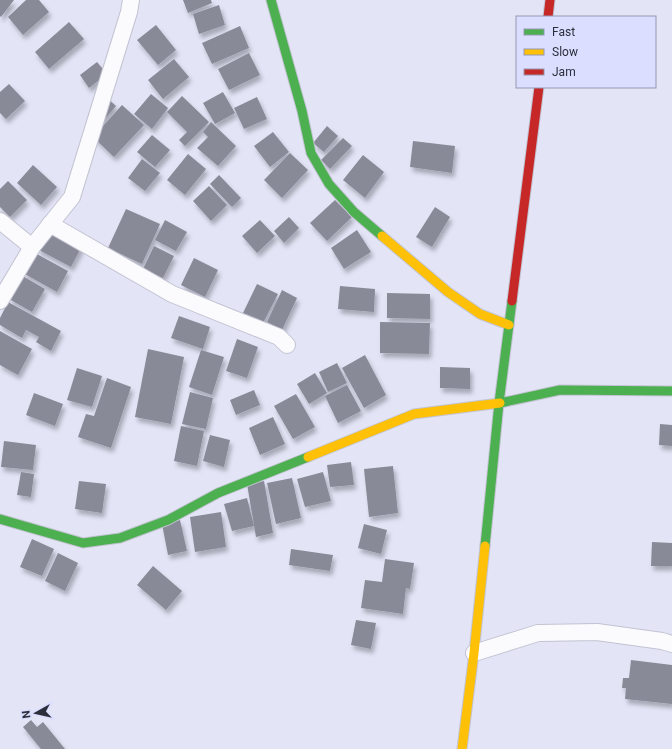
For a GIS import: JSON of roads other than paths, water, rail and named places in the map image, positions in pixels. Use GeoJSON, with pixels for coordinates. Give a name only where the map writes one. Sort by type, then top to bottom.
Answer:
{"type":"FeatureCollection","features":[{"type":"Feature","properties":{"kind":"street"},"geometry":{"type":"LineString","coordinates":[[0,301],[32,247],[72,197],[129,12],[131,0]]}},
{"type":"Feature","properties":{"kind":"street"},"geometry":{"type":"LineString","coordinates":[[271,0],[300,103],[311,153],[329,184],[354,212],[448,292],[480,314],[509,325]]}},
{"type":"Feature","properties":{"kind":"street"},"geometry":{"type":"LineString","coordinates":[[548,16],[550,0]]}},
{"type":"Feature","properties":{"kind":"street"},"geometry":{"type":"LineString","coordinates":[[462,749],[474,653],[499,403],[539,88]]}},
{"type":"Feature","properties":{"kind":"street"},"geometry":{"type":"LineString","coordinates":[[0,221],[32,247]]}},
{"type":"Feature","properties":{"kind":"street"},"geometry":{"type":"LineString","coordinates":[[50,224],[172,294],[279,337],[287,345]]}},
{"type":"Feature","properties":{"kind":"street"},"geometry":{"type":"LineString","coordinates":[[0,519],[83,543],[120,538],[168,520],[218,493],[414,414],[499,403],[560,390],[672,391]]}},
{"type":"Feature","properties":{"kind":"street"},"geometry":{"type":"LineString","coordinates":[[474,653],[538,633],[597,632],[662,640],[672,644]]}}]}
